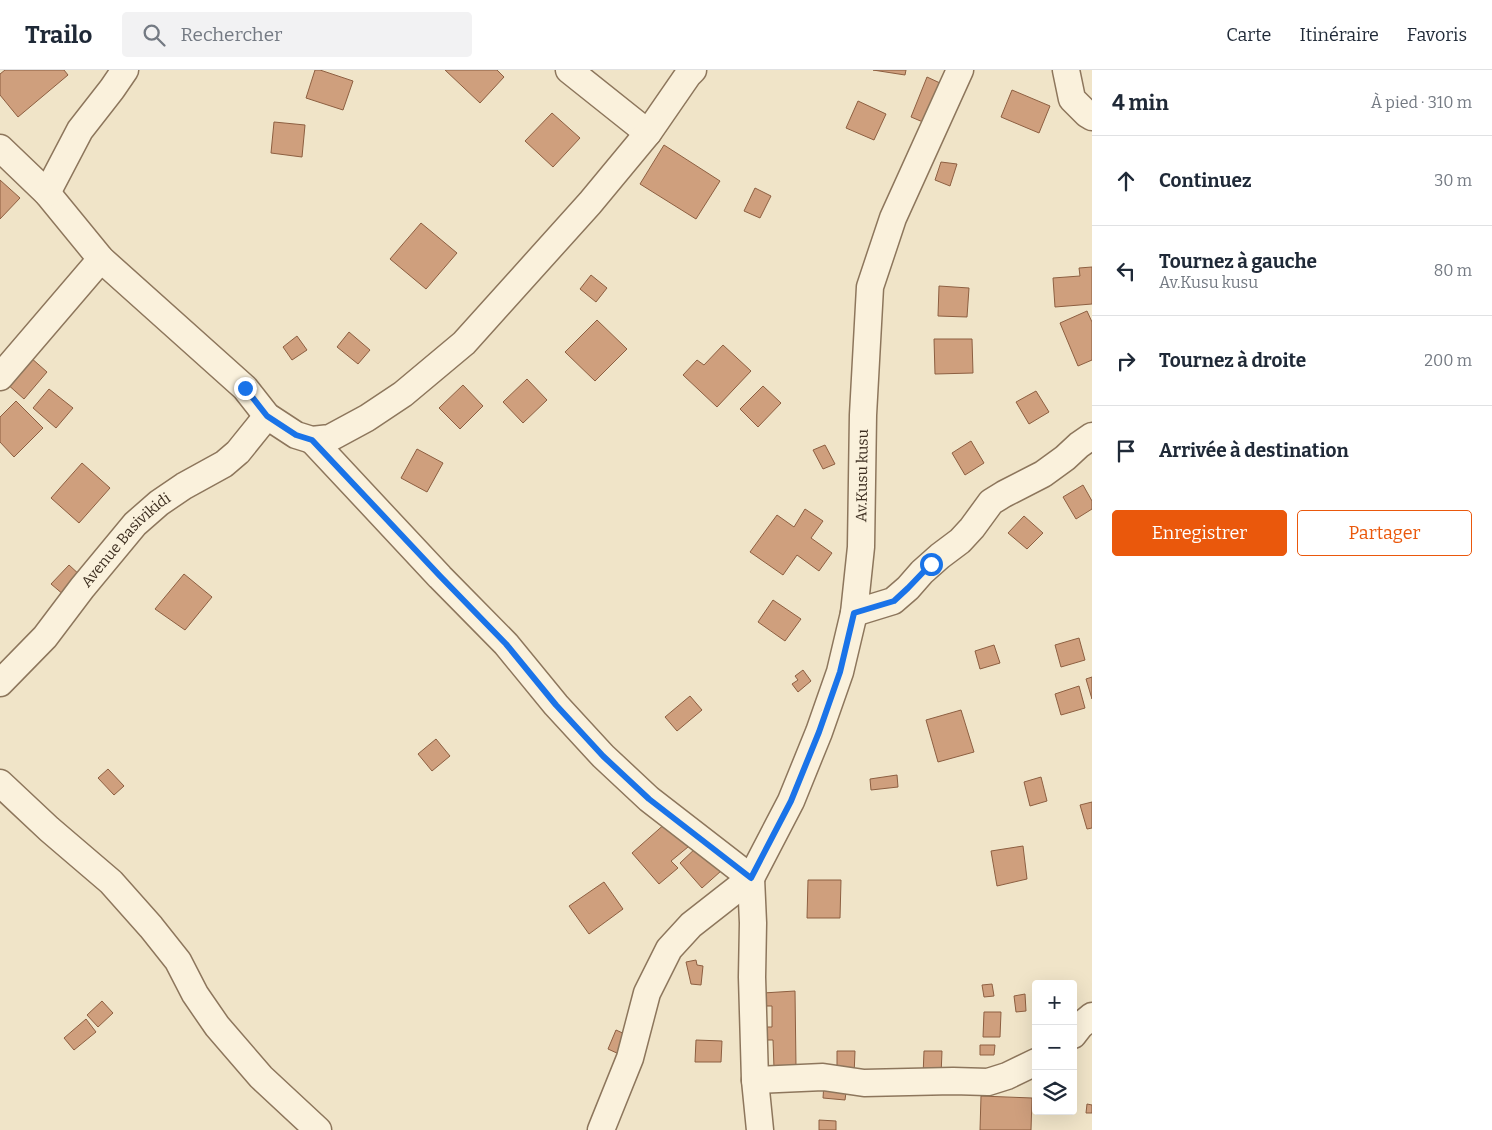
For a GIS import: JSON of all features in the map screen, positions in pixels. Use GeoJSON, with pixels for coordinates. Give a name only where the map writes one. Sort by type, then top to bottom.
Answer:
{"type":"FeatureCollection","features":[{"type":"Feature","properties":{"kind":"street"},"geometry":{"type":"LineString","coordinates":[[47,193],[80,130],[125,70]]}},
{"type":"Feature","properties":{"kind":"street"},"geometry":{"type":"LineString","coordinates":[[569,70],[648,133]]}},
{"type":"Feature","properties":{"kind":"street"},"geometry":{"type":"LineString","coordinates":[[0,148],[47,193],[101,259],[245,388],[267,416],[296,435],[312,440],[330,438],[368,418],[403,394],[464,342],[590,203],[648,133],[688,75],[694,70]]}},
{"type":"Feature","properties":{"kind":"street","name":"Av.Kusu kusu"},"geometry":{"type":"LineString","coordinates":[[751,878],[791,801],[819,732],[840,672],[854,613],[861,547],[862,415],[870,287],[893,218],[960,70]]}},
{"type":"Feature","properties":{"kind":"street"},"geometry":{"type":"LineString","coordinates":[[1066,70],[1072,99],[1092,117]]}},
{"type":"Feature","properties":{"kind":"street"},"geometry":{"type":"LineString","coordinates":[[0,377],[101,259]]}},
{"type":"Feature","properties":{"kind":"street","name":"Avenue Basivikidi"},"geometry":{"type":"LineString","coordinates":[[0,683],[45,637],[135,524],[184,486],[224,464],[238,452],[267,416]]}},
{"type":"Feature","properties":{"kind":"street"},"geometry":{"type":"LineString","coordinates":[[854,613],[894,601],[922,572],[960,541],[991,502],[1044,474],[1092,436]]}},
{"type":"Feature","properties":{"kind":"street"},"geometry":{"type":"LineString","coordinates":[[312,440],[506,644],[556,705],[603,756],[649,799],[751,878],[755,1080],[760,1130]]}},
{"type":"Feature","properties":{"kind":"street"},"geometry":{"type":"LineString","coordinates":[[0,783],[49,829],[111,882],[151,927],[178,962],[195,994],[217,1026],[261,1076],[318,1130]]}},
{"type":"Feature","properties":{"kind":"street"},"geometry":{"type":"LineString","coordinates":[[601,1130],[630,1058],[647,993],[669,950],[691,925],[751,878]]}},
{"type":"Feature","properties":{"kind":"street"},"geometry":{"type":"LineString","coordinates":[[1077,1030],[1092,1016]]}},
{"type":"Feature","properties":{"kind":"street"},"geometry":{"type":"LineString","coordinates":[[755,1080],[822,1077],[864,1084],[953,1081],[988,1082],[1007,1076],[1032,1064]]}},
{"type":"Feature","properties":{"kind":"building"},"geometry":{"type":"Polygon","coordinates":[[[5,70],[64,70],[68,75],[18,117],[0,95],[0,74],[5,70]]]}},
{"type":"Feature","properties":{"kind":"building"},"geometry":{"type":"Polygon","coordinates":[[[315,70],[353,81],[343,110],[306,98],[315,70]]]}},
{"type":"Feature","properties":{"kind":"building"},"geometry":{"type":"Polygon","coordinates":[[[445,70],[497,70],[504,77],[480,103],[445,70]]]}},
{"type":"Feature","properties":{"kind":"building"},"geometry":{"type":"Polygon","coordinates":[[[873,70],[906,70],[905,75],[873,70]]]}},
{"type":"Feature","properties":{"kind":"building"},"geometry":{"type":"Polygon","coordinates":[[[927,77],[940,83],[923,122],[911,117],[927,77]]]}},
{"type":"Feature","properties":{"kind":"building"},"geometry":{"type":"Polygon","coordinates":[[[1012,90],[1050,106],[1039,133],[1001,117],[1012,90]]]}},
{"type":"Feature","properties":{"kind":"building"},"geometry":{"type":"Polygon","coordinates":[[[858,101],[886,114],[874,140],[846,128],[858,101]]]}},
{"type":"Feature","properties":{"kind":"building"},"geometry":{"type":"Polygon","coordinates":[[[552,113],[580,138],[553,167],[525,141],[552,113]]]}},
{"type":"Feature","properties":{"kind":"building"},"geometry":{"type":"Polygon","coordinates":[[[274,122],[305,125],[302,157],[271,153],[274,122]]]}},
{"type":"Feature","properties":{"kind":"building"},"geometry":{"type":"Polygon","coordinates":[[[664,145],[720,181],[696,219],[640,184],[664,145]]]}},
{"type":"Feature","properties":{"kind":"building"},"geometry":{"type":"Polygon","coordinates":[[[941,162],[957,164],[950,186],[935,180],[941,162]]]}},
{"type":"Feature","properties":{"kind":"building"},"geometry":{"type":"Polygon","coordinates":[[[0,180],[20,198],[0,219],[0,180]]]}},
{"type":"Feature","properties":{"kind":"building"},"geometry":{"type":"Polygon","coordinates":[[[755,188],[771,196],[760,218],[744,211],[755,188]]]}},
{"type":"Feature","properties":{"kind":"building"},"geometry":{"type":"Polygon","coordinates":[[[421,223],[457,253],[426,289],[390,259],[421,223]]]}},
{"type":"Feature","properties":{"kind":"building"},"geometry":{"type":"Polygon","coordinates":[[[1092,267],[1092,304],[1055,307],[1053,278],[1080,276],[1079,268],[1092,267]]]}},
{"type":"Feature","properties":{"kind":"building"},"geometry":{"type":"Polygon","coordinates":[[[591,275],[607,288],[596,302],[580,289],[591,275]]]}},
{"type":"Feature","properties":{"kind":"building"},"geometry":{"type":"Polygon","coordinates":[[[939,286],[969,288],[967,317],[938,316],[939,286]]]}},
{"type":"Feature","properties":{"kind":"building"},"geometry":{"type":"Polygon","coordinates":[[[1087,311],[1092,322],[1092,360],[1078,366],[1060,323],[1087,311]]]}},
{"type":"Feature","properties":{"kind":"building"},"geometry":{"type":"Polygon","coordinates":[[[597,320],[627,349],[595,381],[565,352],[597,320]]]}},
{"type":"Feature","properties":{"kind":"building"},"geometry":{"type":"Polygon","coordinates":[[[349,332],[370,350],[358,364],[337,347],[349,332]]]}},
{"type":"Feature","properties":{"kind":"building"},"geometry":{"type":"Polygon","coordinates":[[[297,336],[307,350],[292,360],[283,347],[297,336]]]}},
{"type":"Feature","properties":{"kind":"building"},"geometry":{"type":"Polygon","coordinates":[[[934,339],[972,339],[973,373],[935,374],[934,339]]]}},
{"type":"Feature","properties":{"kind":"building"},"geometry":{"type":"Polygon","coordinates":[[[723,345],[751,371],[717,407],[683,375],[697,360],[704,365],[723,345]]]}},
{"type":"Feature","properties":{"kind":"building"},"geometry":{"type":"Polygon","coordinates":[[[30,357],[47,372],[24,399],[6,383],[30,357]]]}},
{"type":"Feature","properties":{"kind":"building"},"geometry":{"type":"Polygon","coordinates":[[[527,379],[547,400],[523,423],[503,402],[527,379]]]}},
{"type":"Feature","properties":{"kind":"building"},"geometry":{"type":"Polygon","coordinates":[[[463,385],[483,406],[460,429],[439,408],[463,385]]]}},
{"type":"Feature","properties":{"kind":"building"},"geometry":{"type":"Polygon","coordinates":[[[763,386],[781,403],[758,427],[740,409],[763,386]]]}},
{"type":"Feature","properties":{"kind":"building"},"geometry":{"type":"Polygon","coordinates":[[[49,389],[73,408],[56,428],[33,408],[49,389]]]}},
{"type":"Feature","properties":{"kind":"building"},"geometry":{"type":"Polygon","coordinates":[[[1036,391],[1049,412],[1029,424],[1016,402],[1036,391]]]}},
{"type":"Feature","properties":{"kind":"building"},"geometry":{"type":"Polygon","coordinates":[[[16,401],[43,428],[14,457],[0,442],[0,417],[16,401]]]}},
{"type":"Feature","properties":{"kind":"building"},"geometry":{"type":"Polygon","coordinates":[[[971,441],[984,463],[965,475],[952,453],[971,441]]]}},
{"type":"Feature","properties":{"kind":"building"},"geometry":{"type":"Polygon","coordinates":[[[825,445],[835,464],[823,469],[813,450],[825,445]]]}},
{"type":"Feature","properties":{"kind":"building"},"geometry":{"type":"Polygon","coordinates":[[[417,449],[443,463],[427,492],[401,478],[417,449]]]}},
{"type":"Feature","properties":{"kind":"building"},"geometry":{"type":"Polygon","coordinates":[[[82,463],[110,488],[79,523],[51,498],[82,463]]]}},
{"type":"Feature","properties":{"kind":"building"},"geometry":{"type":"Polygon","coordinates":[[[1083,485],[1092,501],[1092,509],[1076,519],[1063,497],[1083,485]]]}},
{"type":"Feature","properties":{"kind":"building"},"geometry":{"type":"Polygon","coordinates":[[[805,509],[823,521],[811,538],[832,553],[819,571],[797,555],[783,575],[750,552],[777,515],[794,527],[805,509]]]}},
{"type":"Feature","properties":{"kind":"building"},"geometry":{"type":"Polygon","coordinates":[[[1024,516],[1043,533],[1027,549],[1008,533],[1024,516]]]}},
{"type":"Feature","properties":{"kind":"building"},"geometry":{"type":"Polygon","coordinates":[[[69,565],[81,576],[64,595],[51,584],[69,565]]]}},
{"type":"Feature","properties":{"kind":"building"},"geometry":{"type":"Polygon","coordinates":[[[184,574],[212,597],[185,630],[155,609],[184,574]]]}},
{"type":"Feature","properties":{"kind":"building"},"geometry":{"type":"Polygon","coordinates":[[[773,600],[801,619],[785,641],[758,622],[773,600]]]}},
{"type":"Feature","properties":{"kind":"building"},"geometry":{"type":"Polygon","coordinates":[[[1079,638],[1085,660],[1061,667],[1055,645],[1079,638]]]}},
{"type":"Feature","properties":{"kind":"building"},"geometry":{"type":"Polygon","coordinates":[[[994,645],[1000,663],[980,669],[975,651],[994,645]]]}},
{"type":"Feature","properties":{"kind":"building"},"geometry":{"type":"Polygon","coordinates":[[[803,670],[811,681],[798,692],[792,684],[798,680],[795,676],[803,670]]]}},
{"type":"Feature","properties":{"kind":"building"},"geometry":{"type":"Polygon","coordinates":[[[1092,677],[1092,699],[1086,679],[1092,677]]]}},
{"type":"Feature","properties":{"kind":"building"},"geometry":{"type":"Polygon","coordinates":[[[1079,686],[1085,708],[1061,715],[1055,694],[1079,686]]]}},
{"type":"Feature","properties":{"kind":"building"},"geometry":{"type":"Polygon","coordinates":[[[690,696],[702,710],[677,731],[665,717],[690,696]]]}},
{"type":"Feature","properties":{"kind":"building"},"geometry":{"type":"Polygon","coordinates":[[[961,710],[974,752],[938,762],[926,720],[961,710]]]}},
{"type":"Feature","properties":{"kind":"building"},"geometry":{"type":"Polygon","coordinates":[[[436,739],[450,756],[432,771],[418,754],[436,739]]]}},
{"type":"Feature","properties":{"kind":"building"},"geometry":{"type":"Polygon","coordinates":[[[108,769],[124,786],[114,795],[98,778],[108,769]]]}},
{"type":"Feature","properties":{"kind":"building"},"geometry":{"type":"Polygon","coordinates":[[[897,775],[898,787],[871,790],[870,779],[897,775]]]}},
{"type":"Feature","properties":{"kind":"building"},"geometry":{"type":"Polygon","coordinates":[[[1041,777],[1047,801],[1030,806],[1024,782],[1041,777]]]}},
{"type":"Feature","properties":{"kind":"building"},"geometry":{"type":"Polygon","coordinates":[[[1092,802],[1092,828],[1087,829],[1080,805],[1092,802]]]}},
{"type":"Feature","properties":{"kind":"building"},"geometry":{"type":"Polygon","coordinates":[[[667,822],[688,847],[671,861],[678,868],[659,884],[632,853],[667,822]]]}},
{"type":"Feature","properties":{"kind":"building"},"geometry":{"type":"Polygon","coordinates":[[[698,846],[721,871],[702,888],[680,863],[698,846]]]}},
{"type":"Feature","properties":{"kind":"building"},"geometry":{"type":"Polygon","coordinates":[[[1023,846],[1027,879],[997,886],[991,851],[1023,846]]]}},
{"type":"Feature","properties":{"kind":"building"},"geometry":{"type":"Polygon","coordinates":[[[808,880],[841,880],[840,918],[807,918],[808,880]]]}},
{"type":"Feature","properties":{"kind":"building"},"geometry":{"type":"Polygon","coordinates":[[[604,882],[623,909],[589,934],[569,906],[604,882]]]}},
{"type":"Feature","properties":{"kind":"building"},"geometry":{"type":"Polygon","coordinates":[[[696,960],[697,965],[703,966],[701,985],[691,984],[686,962],[696,960]]]}},
{"type":"Feature","properties":{"kind":"building"},"geometry":{"type":"Polygon","coordinates":[[[992,984],[994,996],[984,997],[982,985],[992,984]]]}},
{"type":"Feature","properties":{"kind":"building"},"geometry":{"type":"Polygon","coordinates":[[[795,991],[796,1067],[774,1068],[773,1040],[765,1040],[764,1027],[772,1027],[772,1006],[763,1006],[763,993],[795,991]]]}},
{"type":"Feature","properties":{"kind":"building"},"geometry":{"type":"Polygon","coordinates":[[[1025,994],[1026,1011],[1016,1012],[1014,996],[1025,994]]]}},
{"type":"Feature","properties":{"kind":"building"},"geometry":{"type":"Polygon","coordinates":[[[102,1001],[113,1013],[98,1027],[87,1015],[102,1001]]]}},
{"type":"Feature","properties":{"kind":"building"},"geometry":{"type":"Polygon","coordinates":[[[984,1012],[1001,1012],[1000,1037],[983,1037],[984,1012]]]}},
{"type":"Feature","properties":{"kind":"building"},"geometry":{"type":"Polygon","coordinates":[[[86,1019],[96,1032],[74,1050],[64,1038],[86,1019]]]}},
{"type":"Feature","properties":{"kind":"building"},"geometry":{"type":"Polygon","coordinates":[[[616,1030],[627,1035],[619,1054],[608,1049],[616,1030]]]}},
{"type":"Feature","properties":{"kind":"building"},"geometry":{"type":"Polygon","coordinates":[[[696,1040],[722,1041],[721,1062],[695,1062],[696,1040]]]}},
{"type":"Feature","properties":{"kind":"building"},"geometry":{"type":"Polygon","coordinates":[[[980,1045],[995,1045],[994,1055],[980,1055],[980,1045]]]}},
{"type":"Feature","properties":{"kind":"building"},"geometry":{"type":"Polygon","coordinates":[[[837,1051],[855,1051],[854,1076],[837,1076],[837,1051]]]}},
{"type":"Feature","properties":{"kind":"building"},"geometry":{"type":"Polygon","coordinates":[[[924,1051],[942,1051],[941,1076],[923,1076],[924,1051]]]}},
{"type":"Feature","properties":{"kind":"building"},"geometry":{"type":"Polygon","coordinates":[[[824,1083],[847,1085],[845,1100],[823,1098],[824,1083]]]}},
{"type":"Feature","properties":{"kind":"building"},"geometry":{"type":"Polygon","coordinates":[[[981,1096],[1032,1098],[1031,1130],[980,1130],[981,1096]]]}},
{"type":"Feature","properties":{"kind":"building"},"geometry":{"type":"Polygon","coordinates":[[[1087,1104],[1092,1105],[1092,1113],[1086,1113],[1087,1104]]]}},
{"type":"Feature","properties":{"kind":"building"},"geometry":{"type":"Polygon","coordinates":[[[819,1120],[836,1121],[836,1130],[819,1130],[819,1120]]]}},
{"type":"Feature","properties":{"kind":"route"},"geometry":{"type":"LineString","coordinates":[[245,388],[267,416],[296,435],[312,440],[506,644],[556,705],[603,756],[649,799],[751,878],[791,801],[819,732],[840,672],[854,613],[894,601],[931,564]]}}]}
